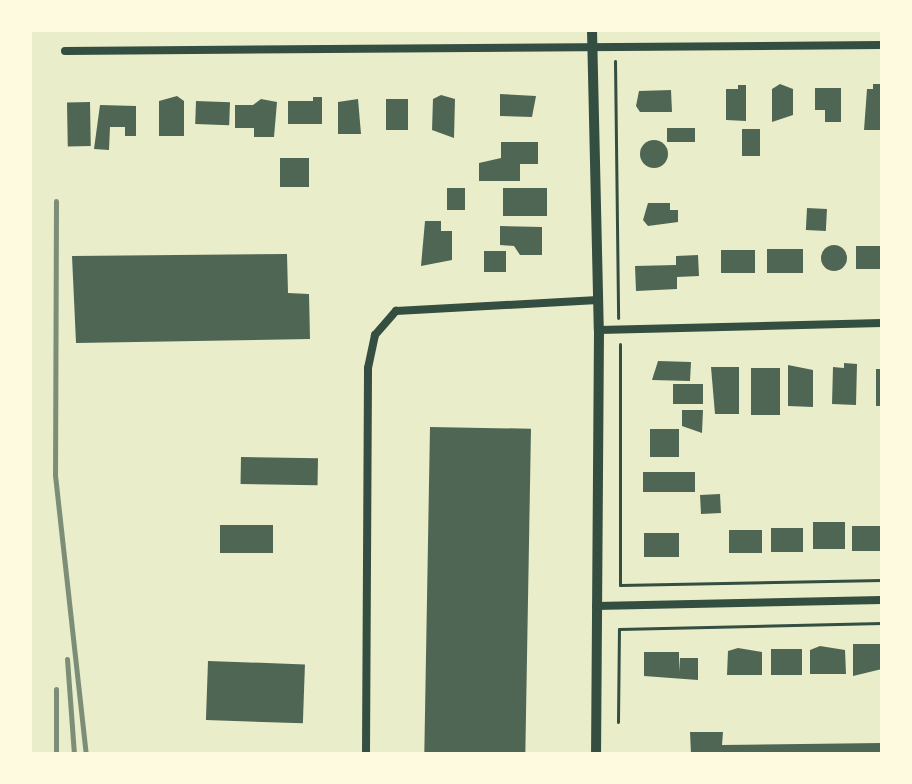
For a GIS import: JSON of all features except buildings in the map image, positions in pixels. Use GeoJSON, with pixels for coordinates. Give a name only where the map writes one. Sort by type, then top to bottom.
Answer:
{"type":"FeatureCollection","features":[{"type":"Feature","properties":{"kind":"street"},"geometry":{"type":"LineString","coordinates":[[592,30],[599,330],[596,754]]}},
{"type":"Feature","properties":{"kind":"street"},"geometry":{"type":"LineString","coordinates":[[65,51],[882,45]]}},
{"type":"Feature","properties":{"kind":"street"},"geometry":{"type":"LineString","coordinates":[[366,754],[368,368],[375,335],[396,311],[598,300]]}},
{"type":"Feature","properties":{"kind":"street"},"geometry":{"type":"LineString","coordinates":[[599,330],[882,323]]}},
{"type":"Feature","properties":{"kind":"street"},"geometry":{"type":"LineString","coordinates":[[596,606],[882,600]]}},
{"type":"Feature","properties":{"kind":"path"},"geometry":{"type":"LineString","coordinates":[[615,61],[618,319]]}},
{"type":"Feature","properties":{"kind":"path"},"geometry":{"type":"LineString","coordinates":[[620,344],[620,585],[882,580]]}},
{"type":"Feature","properties":{"kind":"path"},"geometry":{"type":"LineString","coordinates":[[618,722],[619,629],[882,623]]}},
{"type":"Feature","properties":{"kind":"railway"},"geometry":{"type":"LineString","coordinates":[[56,201],[55,475],[86,754]]}},
{"type":"Feature","properties":{"kind":"railway"},"geometry":{"type":"LineString","coordinates":[[67,659],[74,754]]}},
{"type":"Feature","properties":{"kind":"railway"},"geometry":{"type":"LineString","coordinates":[[56,689],[56,754]]}}]}
